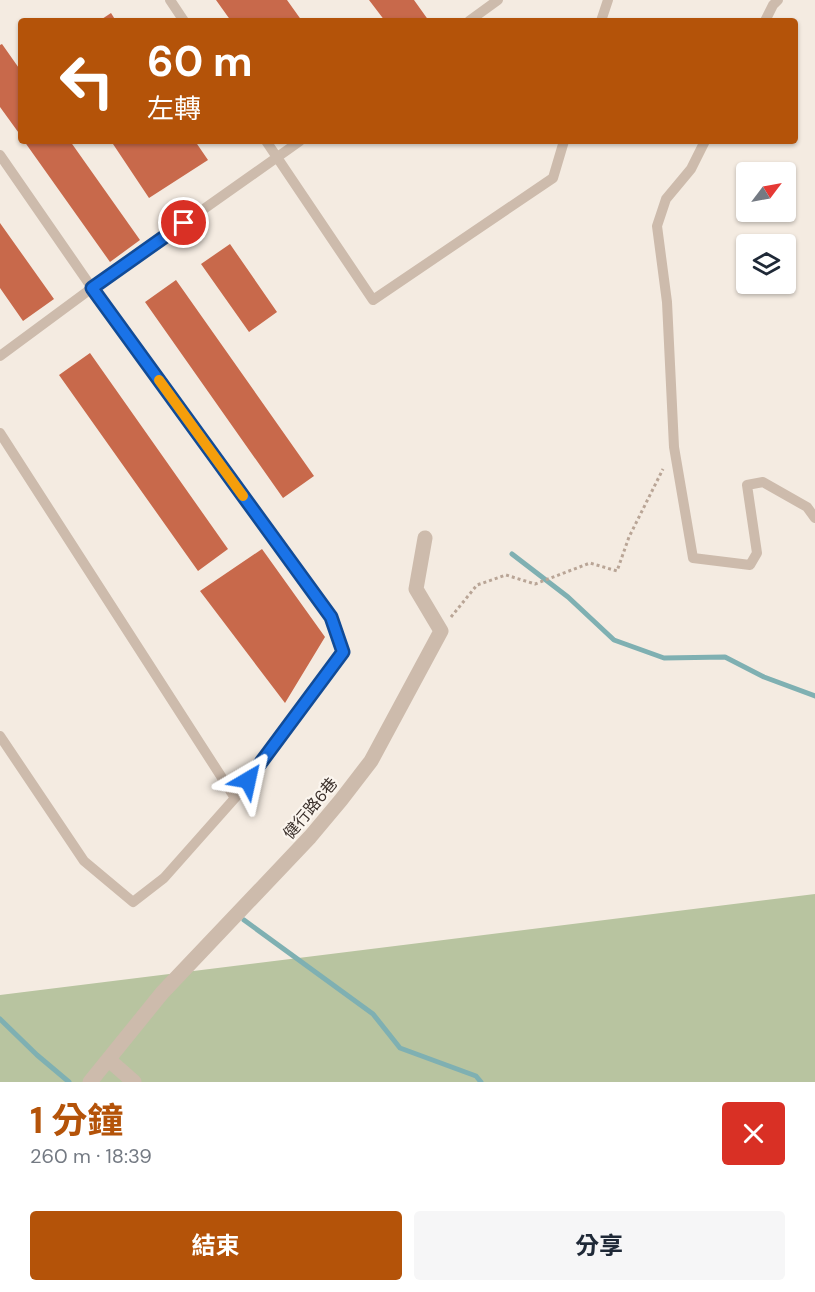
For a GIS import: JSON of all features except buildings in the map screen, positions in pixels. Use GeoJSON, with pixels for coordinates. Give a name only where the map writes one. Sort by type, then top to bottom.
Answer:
{"type":"FeatureCollection","features":[{"type":"Feature","properties":{"kind":"street"},"geometry":{"type":"LineString","coordinates":[[425,538],[416,589],[441,631]]}},
{"type":"Feature","properties":{"kind":"street","name":"健行路6巷"},"geometry":{"type":"LineString","coordinates":[[90,1082],[162,993],[295,854],[341,800],[371,761],[441,631]]}},
{"type":"Feature","properties":{"kind":"street"},"geometry":{"type":"LineString","coordinates":[[109,1060],[134,1082]]}},
{"type":"Feature","properties":{"kind":"lane"},"geometry":{"type":"LineString","coordinates":[[170,0],[182,18]]}},
{"type":"Feature","properties":{"kind":"lane"},"geometry":{"type":"LineString","coordinates":[[473,18],[498,0]]}},
{"type":"Feature","properties":{"kind":"lane"},"geometry":{"type":"LineString","coordinates":[[602,18],[608,0]]}},
{"type":"Feature","properties":{"kind":"lane"},"geometry":{"type":"LineString","coordinates":[[766,18],[778,0]]}},
{"type":"Feature","properties":{"kind":"lane"},"geometry":{"type":"LineString","coordinates":[[268,144],[373,300],[553,178],[563,144]]}},
{"type":"Feature","properties":{"kind":"lane"},"geometry":{"type":"LineString","coordinates":[[0,356],[296,144]]}},
{"type":"Feature","properties":{"kind":"lane"},"geometry":{"type":"LineString","coordinates":[[704,144],[691,169],[666,198],[657,226],[667,302],[674,447],[693,558],[750,565],[757,553],[747,485],[763,482],[807,507],[815,518]]}},
{"type":"Feature","properties":{"kind":"lane"},"geometry":{"type":"LineString","coordinates":[[0,155],[92,288],[331,617],[343,652],[235,798],[164,878],[133,902],[84,861],[0,736]]}},
{"type":"Feature","properties":{"kind":"lane"},"geometry":{"type":"LineString","coordinates":[[0,433],[235,798]]}},
{"type":"Feature","properties":{"kind":"path"},"geometry":{"type":"LineString","coordinates":[[441,631],[477,585],[506,575],[535,584],[590,563],[617,571],[629,537],[674,447]]}},
{"type":"Feature","properties":{"kind":"green space"},"geometry":{"type":"Polygon","coordinates":[[[815,894],[815,1082],[0,1082],[0,995],[815,894]]]}},
{"type":"Feature","properties":{"kind":"waterway"},"geometry":{"type":"LineString","coordinates":[[512,554],[568,597],[614,640],[664,658],[725,657],[764,677],[815,696]]}},
{"type":"Feature","properties":{"kind":"waterway"},"geometry":{"type":"LineString","coordinates":[[244,920],[373,1014],[400,1048],[476,1076],[481,1082]]}},
{"type":"Feature","properties":{"kind":"waterway"},"geometry":{"type":"LineString","coordinates":[[0,1019],[69,1082]]}},
{"type":"Feature","properties":{"kind":"slow traffic"},"geometry":{"type":"LineString","coordinates":[[159,380],[243,496]]}},
{"type":"Feature","properties":{"kind":"route"},"geometry":{"type":"LineString","coordinates":[[184,223],[92,288],[331,617],[343,652],[248,780]]}}]}
